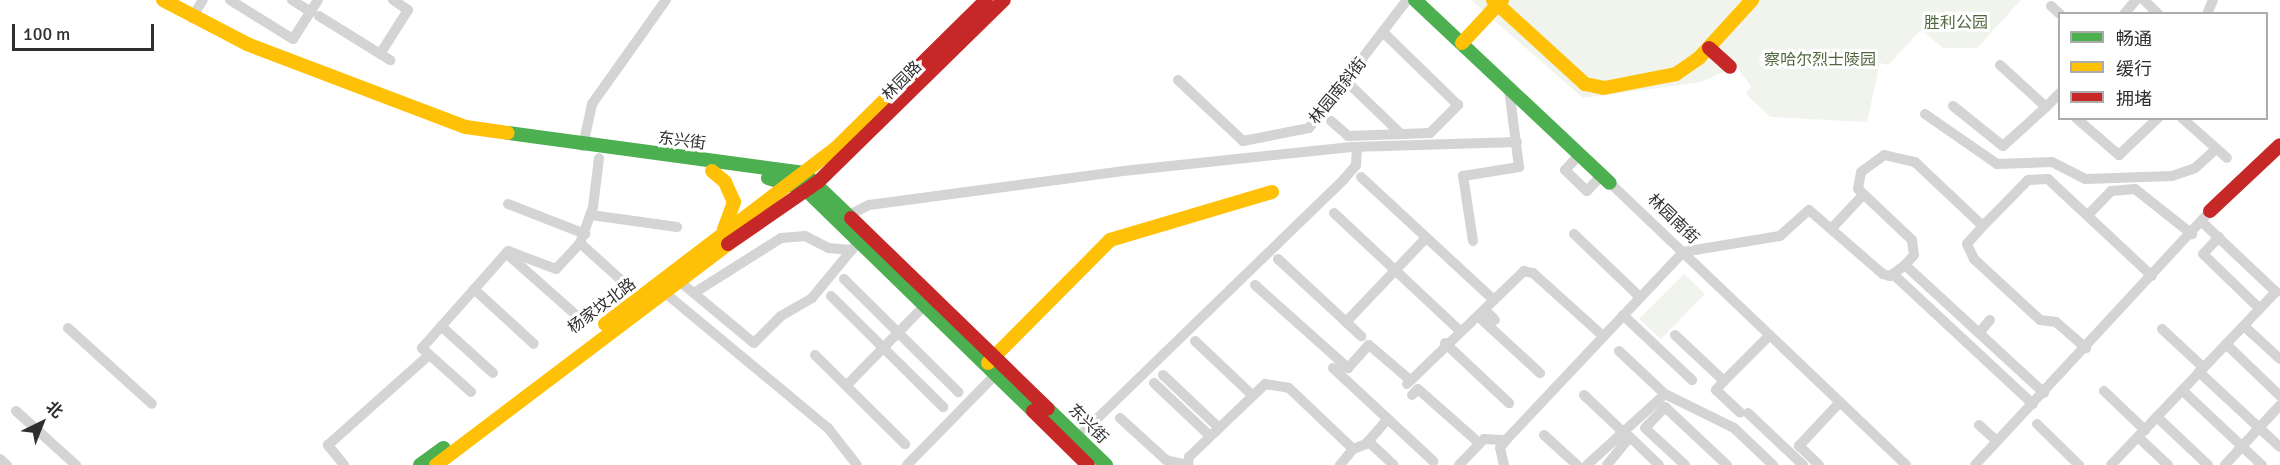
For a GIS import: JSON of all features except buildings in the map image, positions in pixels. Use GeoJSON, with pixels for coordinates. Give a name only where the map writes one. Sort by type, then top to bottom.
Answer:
{"type":"FeatureCollection","features":[{"type":"Feature","properties":{"kind":"main road","name":"东兴街"},"geometry":{"type":"LineString","coordinates":[[149,0],[244,52],[385,108],[467,136],[583,151],[774,168],[804,173],[818,182],[851,214],[993,365]]}},
{"type":"Feature","properties":{"kind":"main road","name":"东兴街"},"geometry":{"type":"LineString","coordinates":[[163,0],[179,4],[192,18],[247,45],[466,127],[583,151],[599,158],[792,182],[805,189],[855,246],[993,365],[1073,441],[1106,465]]}},
{"type":"Feature","properties":{"kind":"main road","name":"林园路"},"geometry":{"type":"LineString","coordinates":[[804,173],[829,154],[986,0]]}},
{"type":"Feature","properties":{"kind":"main road","name":"林园路"},"geometry":{"type":"LineString","coordinates":[[818,182],[1004,0]]}},
{"type":"Feature","properties":{"kind":"main road","name":"林园南街"},"geometry":{"type":"LineString","coordinates":[[1414,0],[1509,86],[1606,179]]}},
{"type":"Feature","properties":{"kind":"main road"},"geometry":{"type":"LineString","coordinates":[[1462,43],[1498,1],[1593,87],[1662,80],[1708,48],[1752,0]]}},
{"type":"Feature","properties":{"kind":"main road"},"geometry":{"type":"LineString","coordinates":[[1708,48],[1730,67]]}},
{"type":"Feature","properties":{"kind":"main road"},"geometry":{"type":"LineString","coordinates":[[2206,216],[2280,145]]}},
{"type":"Feature","properties":{"kind":"main road"},"geometry":{"type":"LineString","coordinates":[[774,168],[829,154]]}},
{"type":"Feature","properties":{"kind":"main road"},"geometry":{"type":"LineString","coordinates":[[712,171],[725,182],[734,202],[721,235]]}},
{"type":"Feature","properties":{"kind":"main road","name":"杨家坟北路"},"geometry":{"type":"LineString","coordinates":[[420,465],[804,173]]}},
{"type":"Feature","properties":{"kind":"main road","name":"杨家坟北路"},"geometry":{"type":"LineString","coordinates":[[436,465],[664,292],[805,189],[818,182]]}},
{"type":"Feature","properties":{"kind":"main road"},"geometry":{"type":"LineString","coordinates":[[993,365],[1110,240],[1272,192]]}},
{"type":"Feature","properties":{"kind":"main road","name":"东兴街"},"geometry":{"type":"LineString","coordinates":[[1073,441],[1088,465]]}},
{"type":"Feature","properties":{"kind":"street"},"geometry":{"type":"LineString","coordinates":[[192,18],[203,0]]}},
{"type":"Feature","properties":{"kind":"street"},"geometry":{"type":"LineString","coordinates":[[230,0],[293,39],[315,14],[318,0]]}},
{"type":"Feature","properties":{"kind":"street"},"geometry":{"type":"LineString","coordinates":[[292,0],[385,57],[408,10],[393,0]]}},
{"type":"Feature","properties":{"kind":"street"},"geometry":{"type":"LineString","coordinates":[[583,151],[592,104],[666,0]]}},
{"type":"Feature","properties":{"kind":"street","name":"林园南斜街"},"geometry":{"type":"LineString","coordinates":[[1178,80],[1243,141],[1309,129],[1347,82],[1407,0]]}},
{"type":"Feature","properties":{"kind":"street"},"geometry":{"type":"LineString","coordinates":[[2126,12],[2136,0]]}},
{"type":"Feature","properties":{"kind":"street"},"geometry":{"type":"LineString","coordinates":[[2144,0],[2156,12]]}},
{"type":"Feature","properties":{"kind":"street"},"geometry":{"type":"LineString","coordinates":[[1331,121],[1348,136],[1430,133],[1458,105],[1383,32]]}},
{"type":"Feature","properties":{"kind":"street"},"geometry":{"type":"LineString","coordinates":[[2000,64],[2046,107]]}},
{"type":"Feature","properties":{"kind":"street"},"geometry":{"type":"LineString","coordinates":[[1347,82],[1401,134]]}},
{"type":"Feature","properties":{"kind":"street"},"geometry":{"type":"LineString","coordinates":[[1473,241],[1463,176],[1519,166],[1509,86]]}},
{"type":"Feature","properties":{"kind":"street"},"geometry":{"type":"LineString","coordinates":[[2007,165],[2006,146],[2058,98]]}},
{"type":"Feature","properties":{"kind":"street"},"geometry":{"type":"LineString","coordinates":[[1953,106],[1998,145],[2006,146]]}},
{"type":"Feature","properties":{"kind":"street"},"geometry":{"type":"LineString","coordinates":[[1925,114],[1983,158],[2007,165],[2052,162],[2086,179],[2185,173],[2216,149]]}},
{"type":"Feature","properties":{"kind":"street"},"geometry":{"type":"LineString","coordinates":[[2079,120],[2122,154]]}},
{"type":"Feature","properties":{"kind":"street"},"geometry":{"type":"LineString","coordinates":[[2120,176],[2122,154],[2156,120]]}},
{"type":"Feature","properties":{"kind":"street"},"geometry":{"type":"LineString","coordinates":[[2184,120],[2227,158]]}},
{"type":"Feature","properties":{"kind":"street"},"geometry":{"type":"LineString","coordinates":[[851,214],[869,205],[1100,174],[1357,147],[1517,142]]}},
{"type":"Feature","properties":{"kind":"street"},"geometry":{"type":"LineString","coordinates":[[1073,441],[1344,179],[1356,165],[1357,147]]}},
{"type":"Feature","properties":{"kind":"street"},"geometry":{"type":"LineString","coordinates":[[1580,154],[1565,170],[1572,177],[1587,191],[1606,179]]}},
{"type":"Feature","properties":{"kind":"street"},"geometry":{"type":"LineString","coordinates":[[1893,274],[1914,255],[1911,240],[1862,196],[1857,180],[1872,160],[1894,155],[1915,162],[1983,226]]}},
{"type":"Feature","properties":{"kind":"street"},"geometry":{"type":"LineString","coordinates":[[506,253],[556,269],[583,239],[591,215],[599,158]]}},
{"type":"Feature","properties":{"kind":"street"},"geometry":{"type":"LineString","coordinates":[[1361,177],[1494,300]]}},
{"type":"Feature","properties":{"kind":"street"},"geometry":{"type":"LineString","coordinates":[[2086,348],[2056,322],[2040,320],[1974,259],[1967,244],[1983,226],[2037,177],[2058,186],[2152,276]]}},
{"type":"Feature","properties":{"kind":"street","name":"林园南街"},"geometry":{"type":"LineString","coordinates":[[1606,179],[1906,465]]}},
{"type":"Feature","properties":{"kind":"street"},"geometry":{"type":"LineString","coordinates":[[2088,215],[2111,191],[2128,188],[2147,195],[2192,234]]}},
{"type":"Feature","properties":{"kind":"street"},"geometry":{"type":"LineString","coordinates":[[1832,228],[1862,196]]}},
{"type":"Feature","properties":{"kind":"street"},"geometry":{"type":"LineString","coordinates":[[508,204],[583,239],[620,279]]}},
{"type":"Feature","properties":{"kind":"street"},"geometry":{"type":"LineString","coordinates":[[1504,465],[1500,448],[1506,440],[1683,252],[1779,236],[1809,210],[1832,228],[1873,268],[1893,274],[2033,404]]}},
{"type":"Feature","properties":{"kind":"street"},"geometry":{"type":"LineString","coordinates":[[1334,213],[1458,329]]}},
{"type":"Feature","properties":{"kind":"street"},"geometry":{"type":"LineString","coordinates":[[591,215],[677,227]]}},
{"type":"Feature","properties":{"kind":"street"},"geometry":{"type":"LineString","coordinates":[[1975,465],[2192,234],[2206,216],[2219,237],[2276,292],[2276,300],[2260,309],[2111,465]]}},
{"type":"Feature","properties":{"kind":"street"},"geometry":{"type":"LineString","coordinates":[[1574,234],[1641,297]]}},
{"type":"Feature","properties":{"kind":"street"},"geometry":{"type":"LineString","coordinates":[[694,293],[782,238],[805,236],[829,248],[855,246]]}},
{"type":"Feature","properties":{"kind":"street"},"geometry":{"type":"LineString","coordinates":[[2219,237],[2203,254],[2260,309]]}},
{"type":"Feature","properties":{"kind":"street"},"geometry":{"type":"LineString","coordinates":[[1346,322],[1426,238]]}},
{"type":"Feature","properties":{"kind":"street"},"geometry":{"type":"LineString","coordinates":[[679,281],[754,343],[781,316],[812,298],[855,246]]}},
{"type":"Feature","properties":{"kind":"street"},"geometry":{"type":"LineString","coordinates":[[471,392],[422,348],[506,253]]}},
{"type":"Feature","properties":{"kind":"street"},"geometry":{"type":"LineString","coordinates":[[506,253],[575,314]]}},
{"type":"Feature","properties":{"kind":"street"},"geometry":{"type":"LineString","coordinates":[[1278,259],[1361,336]]}},
{"type":"Feature","properties":{"kind":"street"},"geometry":{"type":"LineString","coordinates":[[1905,265],[2044,393]]}},
{"type":"Feature","properties":{"kind":"street"},"geometry":{"type":"LineString","coordinates":[[1255,285],[1348,368],[1368,345],[1409,382],[1458,329],[1482,314],[1494,300],[1529,271],[1603,336]]}},
{"type":"Feature","properties":{"kind":"street"},"geometry":{"type":"LineString","coordinates":[[844,279],[958,392]]}},
{"type":"Feature","properties":{"kind":"street"},"geometry":{"type":"LineString","coordinates":[[474,289],[534,344]]}},
{"type":"Feature","properties":{"kind":"street"},"geometry":{"type":"LineString","coordinates":[[664,292],[828,428],[857,465]]}},
{"type":"Feature","properties":{"kind":"street"},"geometry":{"type":"LineString","coordinates":[[831,296],[943,407]]}},
{"type":"Feature","properties":{"kind":"street"},"geometry":{"type":"LineString","coordinates":[[846,386],[924,304]]}},
{"type":"Feature","properties":{"kind":"street"},"geometry":{"type":"LineString","coordinates":[[1482,314],[1495,320]]}},
{"type":"Feature","properties":{"kind":"street"},"geometry":{"type":"LineString","coordinates":[[1482,314],[1540,373]]}},
{"type":"Feature","properties":{"kind":"street"},"geometry":{"type":"LineString","coordinates":[[1623,315],[1692,380]]}},
{"type":"Feature","properties":{"kind":"street"},"geometry":{"type":"LineString","coordinates":[[1979,333],[1990,320]]}},
{"type":"Feature","properties":{"kind":"street"},"geometry":{"type":"LineString","coordinates":[[441,326],[493,373]]}},
{"type":"Feature","properties":{"kind":"street"},"geometry":{"type":"LineString","coordinates":[[2244,326],[2280,359]]}},
{"type":"Feature","properties":{"kind":"street"},"geometry":{"type":"LineString","coordinates":[[68,328],[152,404]]}},
{"type":"Feature","properties":{"kind":"street"},"geometry":{"type":"LineString","coordinates":[[2162,329],[2280,447]]}},
{"type":"Feature","properties":{"kind":"street"},"geometry":{"type":"LineString","coordinates":[[1675,335],[1724,381]]}},
{"type":"Feature","properties":{"kind":"street"},"geometry":{"type":"LineString","coordinates":[[1770,335],[1716,390],[1803,465]]}},
{"type":"Feature","properties":{"kind":"street"},"geometry":{"type":"LineString","coordinates":[[1195,341],[1251,394]]}},
{"type":"Feature","properties":{"kind":"street"},"geometry":{"type":"LineString","coordinates":[[1445,344],[1509,402]]}},
{"type":"Feature","properties":{"kind":"street"},"geometry":{"type":"LineString","coordinates":[[2226,344],[2280,396]]}},
{"type":"Feature","properties":{"kind":"street"},"geometry":{"type":"LineString","coordinates":[[1619,351],[1665,394],[1734,428],[1773,465]]}},
{"type":"Feature","properties":{"kind":"street"},"geometry":{"type":"LineString","coordinates":[[344,465],[328,445],[429,355]]}},
{"type":"Feature","properties":{"kind":"street"},"geometry":{"type":"LineString","coordinates":[[815,355],[905,444]]}},
{"type":"Feature","properties":{"kind":"street"},"geometry":{"type":"LineString","coordinates":[[907,465],[993,365]]}},
{"type":"Feature","properties":{"kind":"street"},"geometry":{"type":"LineString","coordinates":[[1333,368],[1433,461]]}},
{"type":"Feature","properties":{"kind":"street"},"geometry":{"type":"LineString","coordinates":[[1210,436],[1158,379],[1218,427]]}},
{"type":"Feature","properties":{"kind":"street"},"geometry":{"type":"LineString","coordinates":[[1120,418],[1166,460],[1188,465],[1218,427],[1251,394],[1265,384],[1290,388],[1353,449]]}},
{"type":"Feature","properties":{"kind":"street"},"geometry":{"type":"LineString","coordinates":[[1412,395],[1418,388],[1478,442],[1506,440]]}},
{"type":"Feature","properties":{"kind":"street"},"geometry":{"type":"LineString","coordinates":[[2182,390],[2262,465]]}},
{"type":"Feature","properties":{"kind":"street"},"geometry":{"type":"LineString","coordinates":[[2104,391],[2168,465]]}},
{"type":"Feature","properties":{"kind":"street"},"geometry":{"type":"LineString","coordinates":[[1587,465],[1665,394]]}},
{"type":"Feature","properties":{"kind":"street"},"geometry":{"type":"LineString","coordinates":[[1584,395],[1623,432]]}},
{"type":"Feature","properties":{"kind":"street"},"geometry":{"type":"LineString","coordinates":[[1819,465],[1798,446],[1840,402]]}},
{"type":"Feature","properties":{"kind":"street"},"geometry":{"type":"LineString","coordinates":[[2225,465],[2280,405]]}},
{"type":"Feature","properties":{"kind":"street"},"geometry":{"type":"LineString","coordinates":[[1685,465],[1646,428],[1665,407],[1722,463]]}},
{"type":"Feature","properties":{"kind":"street"},"geometry":{"type":"LineString","coordinates":[[16,411],[76,465]]}},
{"type":"Feature","properties":{"kind":"street"},"geometry":{"type":"LineString","coordinates":[[2157,417],[2208,465]]}},
{"type":"Feature","properties":{"kind":"street"},"geometry":{"type":"LineString","coordinates":[[1340,465],[1353,449],[1368,441],[1388,419]]}},
{"type":"Feature","properties":{"kind":"street"},"geometry":{"type":"LineString","coordinates":[[2037,424],[2079,465]]}},
{"type":"Feature","properties":{"kind":"street"},"geometry":{"type":"LineString","coordinates":[[1979,425],[1997,441]]}},
{"type":"Feature","properties":{"kind":"street"},"geometry":{"type":"LineString","coordinates":[[1544,435],[1577,465]]}},
{"type":"Feature","properties":{"kind":"street"},"geometry":{"type":"LineString","coordinates":[[1607,465],[1630,437],[1659,465]]}},
{"type":"Feature","properties":{"kind":"street"},"geometry":{"type":"LineString","coordinates":[[1368,441],[1394,465]]}},
{"type":"Feature","properties":{"kind":"street"},"geometry":{"type":"LineString","coordinates":[[1459,465],[1478,442]]}},
{"type":"Feature","properties":{"kind":"street"},"geometry":{"type":"LineString","coordinates":[[0,459],[7,465]]}},
{"type":"Feature","properties":{"kind":"green space","name":"察哈尔烈士陵园"},"geometry":{"type":"Polygon","coordinates":[[[1471,0],[2021,0],[1977,48],[1943,48],[1921,30],[1888,65],[1880,63],[1867,122],[1770,117],[1746,94],[1751,86],[1736,66],[1702,82],[1583,98],[1471,0]]]}},
{"type":"Feature","properties":{"kind":"green space"},"geometry":{"type":"Polygon","coordinates":[[[1684,274],[1705,294],[1661,339],[1639,319],[1684,274]]]}},
{"type":"Feature","properties":{"kind":"traffic: fast"},"geometry":{"type":"LineString","coordinates":[[1415,0],[1610,183]]}},
{"type":"Feature","properties":{"kind":"traffic: fast"},"geometry":{"type":"LineString","coordinates":[[508,133],[804,173],[851,218]]}},
{"type":"Feature","properties":{"kind":"traffic: fast"},"geometry":{"type":"LineString","coordinates":[[768,178],[805,189],[1033,411]]}},
{"type":"Feature","properties":{"kind":"traffic: fast"},"geometry":{"type":"LineString","coordinates":[[1048,409],[1106,465]]}},
{"type":"Feature","properties":{"kind":"traffic: fast"},"geometry":{"type":"LineString","coordinates":[[420,465],[443,448]]}},
{"type":"Feature","properties":{"kind":"traffic: slow"},"geometry":{"type":"LineString","coordinates":[[163,0],[247,44],[466,127],[508,133]]}},
{"type":"Feature","properties":{"kind":"traffic: slow"},"geometry":{"type":"LineString","coordinates":[[1493,0],[1585,84],[1604,88],[1676,74],[1699,58],[1752,0]]}},
{"type":"Feature","properties":{"kind":"traffic: slow"},"geometry":{"type":"LineString","coordinates":[[1462,43],[1502,0]]}},
{"type":"Feature","properties":{"kind":"traffic: slow"},"geometry":{"type":"LineString","coordinates":[[605,324],[835,149],[904,81]]}},
{"type":"Feature","properties":{"kind":"traffic: slow"},"geometry":{"type":"LineString","coordinates":[[712,171],[725,182],[734,202],[724,230]]}},
{"type":"Feature","properties":{"kind":"traffic: slow"},"geometry":{"type":"LineString","coordinates":[[988,363],[1110,240],[1272,192]]}},
{"type":"Feature","properties":{"kind":"traffic: slow"},"geometry":{"type":"LineString","coordinates":[[436,465],[728,244]]}},
{"type":"Feature","properties":{"kind":"traffic: jam"},"geometry":{"type":"LineString","coordinates":[[904,81],[986,0]]}},
{"type":"Feature","properties":{"kind":"traffic: jam"},"geometry":{"type":"LineString","coordinates":[[728,244],[818,182],[1004,0]]}},
{"type":"Feature","properties":{"kind":"traffic: jam"},"geometry":{"type":"LineString","coordinates":[[1709,48],[1730,67]]}},
{"type":"Feature","properties":{"kind":"traffic: jam"},"geometry":{"type":"LineString","coordinates":[[2210,211],[2280,145]]}},
{"type":"Feature","properties":{"kind":"traffic: jam"},"geometry":{"type":"LineString","coordinates":[[851,218],[1048,409]]}},
{"type":"Feature","properties":{"kind":"traffic: jam"},"geometry":{"type":"LineString","coordinates":[[1033,411],[1088,465]]}},
{"type":"Feature","properties":{"kind":"park label","name":"胜利公园"},"geometry":{"type":"Point","coordinates":[1956,23]}}]}
